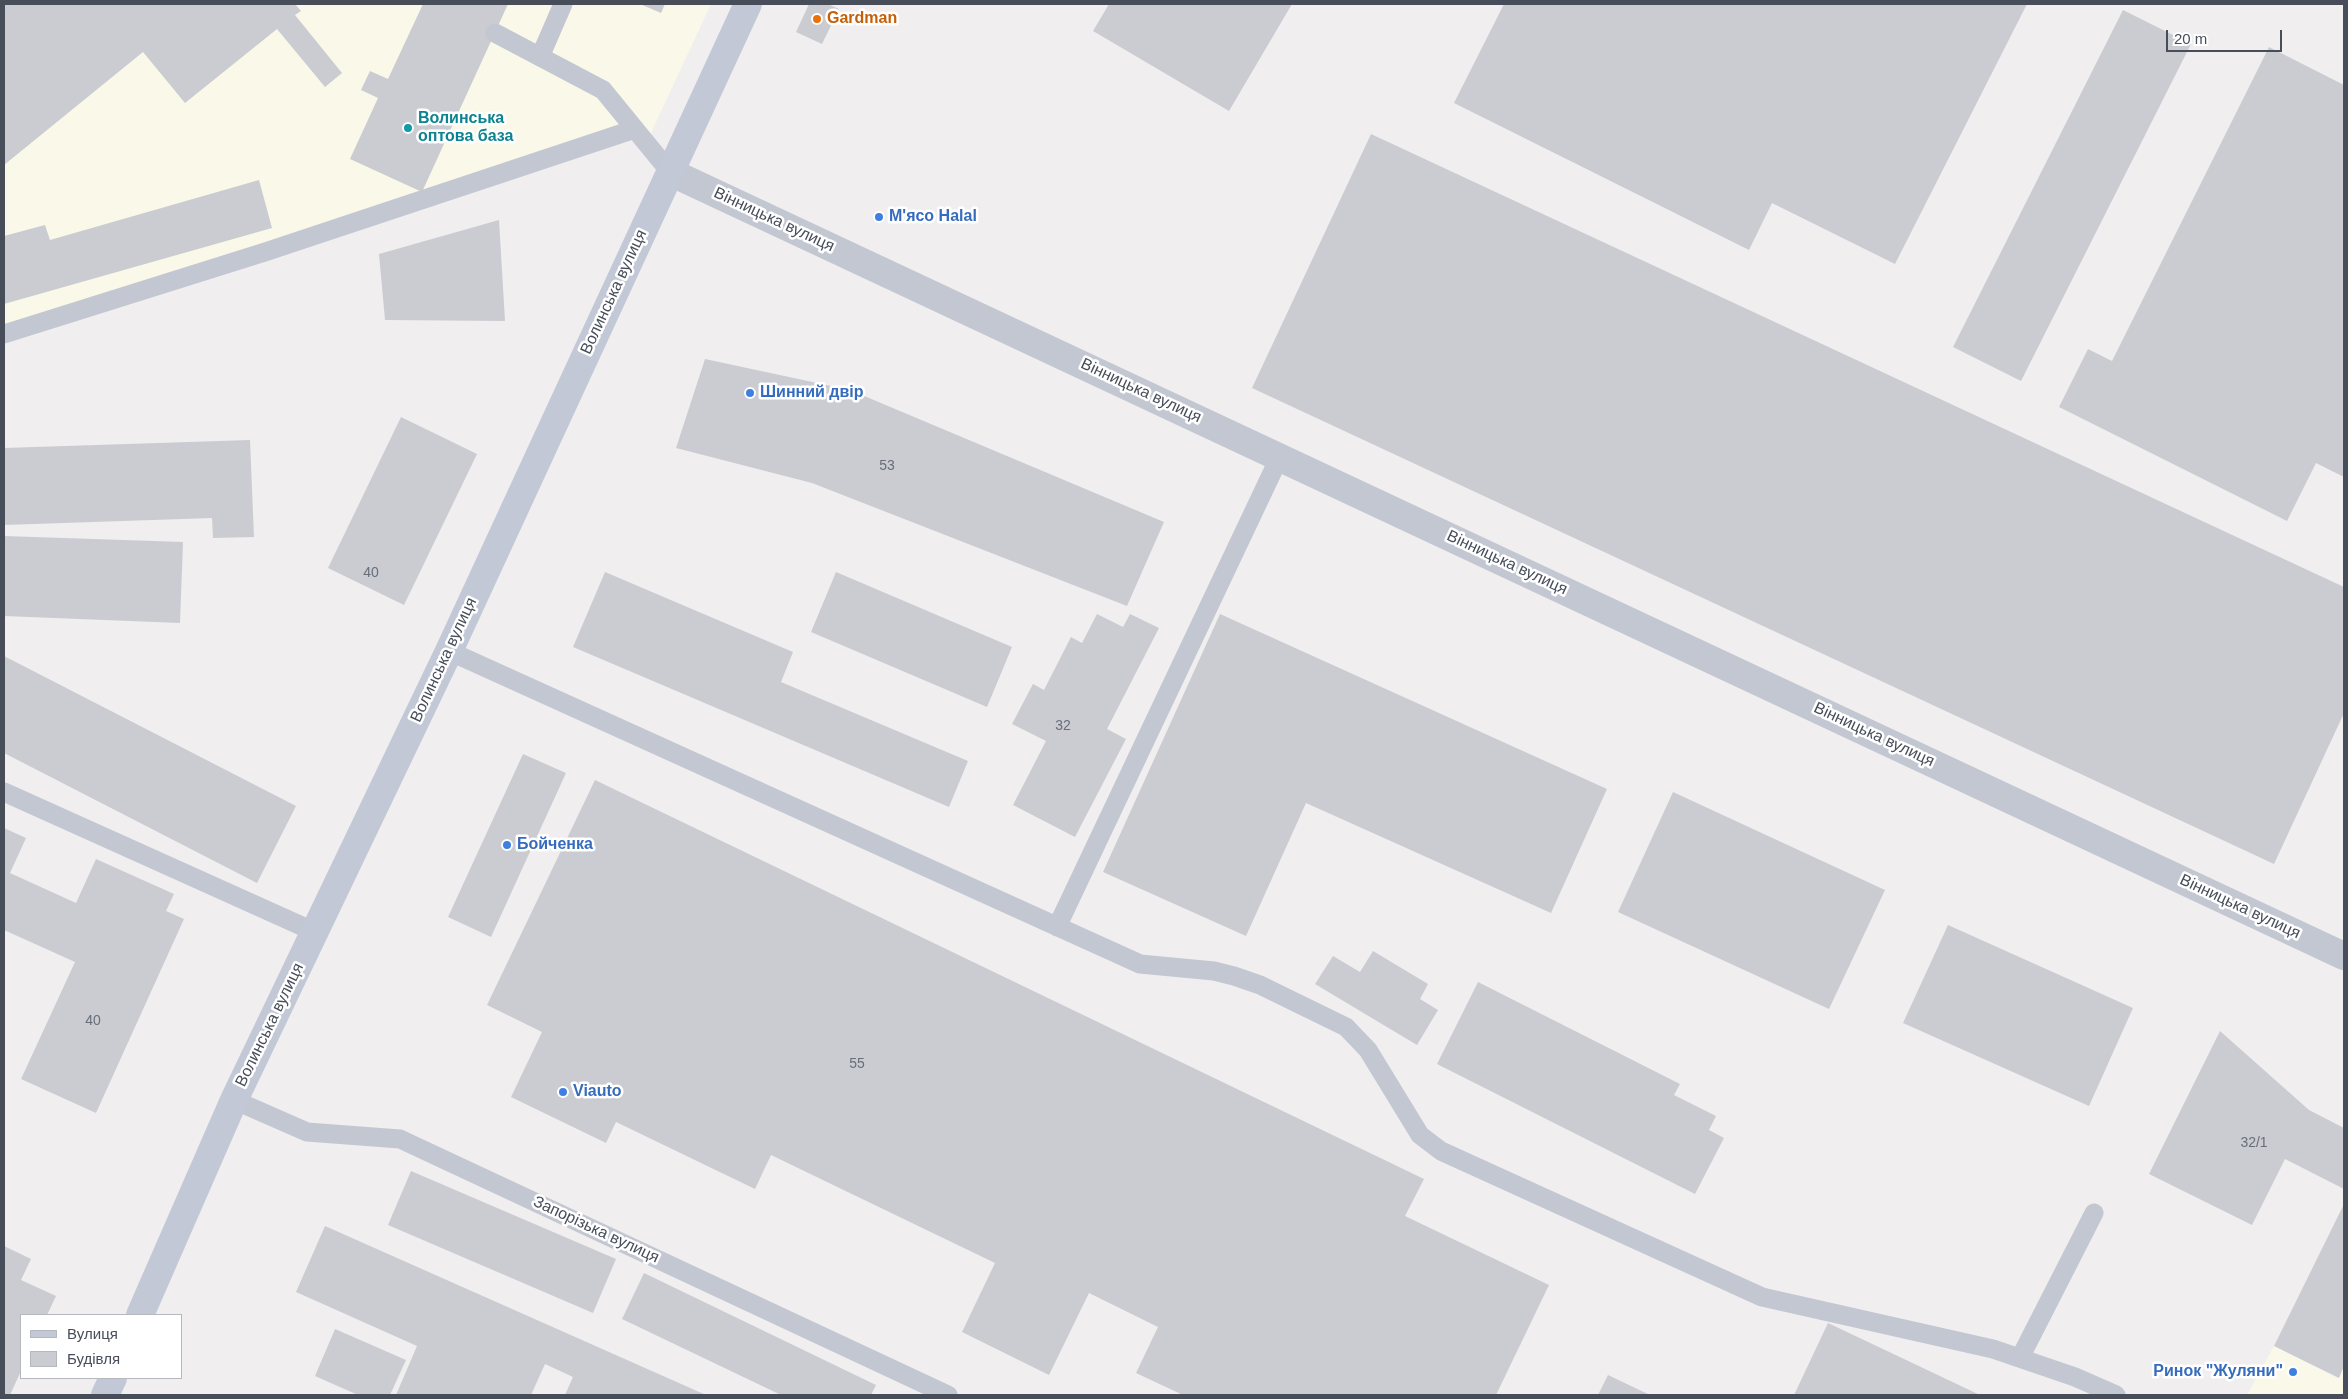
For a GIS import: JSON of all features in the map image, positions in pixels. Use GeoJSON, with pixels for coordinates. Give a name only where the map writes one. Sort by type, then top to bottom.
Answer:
{"type":"FeatureCollection","features":[{"type":"Feature","properties":{"kind":"street","name":"Волинська вулиця"},"geometry":{"type":"LineString","coordinates":[[140,1314],[234,1100],[449,651],[748,4]]}},
{"type":"Feature","properties":{"kind":"street","name":"Вінницька вулиця"},"geometry":{"type":"LineString","coordinates":[[670,172],[1280,456],[2344,956]]}},
{"type":"Feature","properties":{"kind":"street"},"geometry":{"type":"LineString","coordinates":[[105,1395],[112,1379]]}},
{"type":"Feature","properties":{"kind":"lane"},"geometry":{"type":"LineString","coordinates":[[540,57],[563,4]]}},
{"type":"Feature","properties":{"kind":"lane"},"geometry":{"type":"LineString","coordinates":[[495,34],[603,90],[670,172]]}},
{"type":"Feature","properties":{"kind":"lane"},"geometry":{"type":"LineString","coordinates":[[4,334],[264,252],[635,129]]}},
{"type":"Feature","properties":{"kind":"lane"},"geometry":{"type":"LineString","coordinates":[[1057,927],[1280,456]]}},
{"type":"Feature","properties":{"kind":"lane"},"geometry":{"type":"LineString","coordinates":[[449,651],[1140,964],[1214,971],[1234,976],[1260,985],[1346,1027],[1368,1050],[1420,1135],[1441,1151],[1762,1298],[1993,1349],[2075,1376],[2116,1395]]}},
{"type":"Feature","properties":{"kind":"lane"},"geometry":{"type":"LineString","coordinates":[[4,792],[315,932]]}},
{"type":"Feature","properties":{"kind":"lane","name":"Запорізька вулиця"},"geometry":{"type":"LineString","coordinates":[[234,1100],[307,1132],[400,1139],[948,1395]]}},
{"type":"Feature","properties":{"kind":"lane"},"geometry":{"type":"LineString","coordinates":[[2020,1358],[2094,1212]]}},
{"type":"Feature","properties":{"kind":"shaded area","name":"Волинська оптова база"},"geometry":{"type":"Polygon","coordinates":[[[4,4],[711,4],[651,133],[4,341],[4,4]]]}},
{"type":"Feature","properties":{"kind":"shaded area","name":"Ринок \"Жуляни\""},"geometry":{"type":"Polygon","coordinates":[[[2274,1346],[2338,1378],[2344,1366],[2344,1395],[2247,1395],[2274,1346]]]}},
{"type":"Feature","properties":{"kind":"building"},"geometry":{"type":"Polygon","coordinates":[[[4,4],[295,4],[301,11],[295,15],[342,73],[325,87],[277,29],[185,103],[143,52],[4,165],[4,4]]]}},
{"type":"Feature","properties":{"kind":"building","name":"Волинська оптова база"},"geometry":{"type":"Polygon","coordinates":[[[423,4],[508,4],[422,192],[350,159],[378,98],[361,90],[370,71],[388,79],[423,4]]]}},
{"type":"Feature","properties":{"kind":"building"},"geometry":{"type":"Polygon","coordinates":[[[640,4],[665,4],[661,13],[640,4]]]}},
{"type":"Feature","properties":{"kind":"building"},"geometry":{"type":"Polygon","coordinates":[[[809,4],[828,4],[839,9],[822,44],[796,32],[809,4]]]}},
{"type":"Feature","properties":{"kind":"building"},"geometry":{"type":"Polygon","coordinates":[[[1109,4],[1292,4],[1229,111],[1093,31],[1109,4]]]}},
{"type":"Feature","properties":{"kind":"building"},"geometry":{"type":"Polygon","coordinates":[[[1504,4],[2027,4],[1895,264],[1772,203],[1749,250],[1454,103],[1504,4]]]}},
{"type":"Feature","properties":{"kind":"building"},"geometry":{"type":"Polygon","coordinates":[[[2123,10],[2191,44],[2021,381],[1953,347],[2123,10]]]}},
{"type":"Feature","properties":{"kind":"building"},"geometry":{"type":"Polygon","coordinates":[[[2269,47],[2344,85],[2344,477],[2316,463],[2287,521],[2059,407],[2088,349],[2112,361],[2269,47]]]}},
{"type":"Feature","properties":{"kind":"building"},"geometry":{"type":"Polygon","coordinates":[[[1371,134],[2344,587],[2344,713],[2274,864],[1252,388],[1371,134]]]}},
{"type":"Feature","properties":{"kind":"building"},"geometry":{"type":"Polygon","coordinates":[[[259,180],[272,228],[4,304],[4,236],[45,225],[50,240],[259,180]]]}},
{"type":"Feature","properties":{"kind":"building"},"geometry":{"type":"Polygon","coordinates":[[[499,220],[505,321],[385,320],[379,254],[499,220]]]}},
{"type":"Feature","properties":{"kind":"building"},"geometry":{"type":"Polygon","coordinates":[[[705,359],[850,390],[1164,522],[1127,606],[812,483],[676,448],[705,359]]]}},
{"type":"Feature","properties":{"kind":"building"},"geometry":{"type":"Polygon","coordinates":[[[401,417],[477,454],[404,605],[328,568],[401,417]]]}},
{"type":"Feature","properties":{"kind":"building"},"geometry":{"type":"Polygon","coordinates":[[[250,440],[254,537],[213,538],[212,518],[4,525],[4,448],[250,440]]]}},
{"type":"Feature","properties":{"kind":"building"},"geometry":{"type":"Polygon","coordinates":[[[4,536],[183,542],[180,623],[4,616],[4,536]]]}},
{"type":"Feature","properties":{"kind":"building"},"geometry":{"type":"Polygon","coordinates":[[[605,572],[793,652],[781,682],[968,761],[949,807],[573,647],[605,572]]]}},
{"type":"Feature","properties":{"kind":"building"},"geometry":{"type":"Polygon","coordinates":[[[836,572],[1012,647],[987,707],[811,632],[836,572]]]}},
{"type":"Feature","properties":{"kind":"building"},"geometry":{"type":"Polygon","coordinates":[[[1097,614],[1123,627],[1130,614],[1159,628],[1107,729],[1126,739],[1075,837],[1013,805],[1046,741],[1012,724],[1033,684],[1044,690],[1071,637],[1082,643],[1097,614]]]}},
{"type":"Feature","properties":{"kind":"building"},"geometry":{"type":"Polygon","coordinates":[[[1220,614],[1607,789],[1551,913],[1306,803],[1246,936],[1103,872],[1220,614]]]}},
{"type":"Feature","properties":{"kind":"building"},"geometry":{"type":"Polygon","coordinates":[[[4,656],[296,806],[257,883],[4,753],[4,656]]]}},
{"type":"Feature","properties":{"kind":"building","name":"Бойченка"},"geometry":{"type":"Polygon","coordinates":[[[523,754],[566,773],[491,937],[448,917],[523,754]]]}},
{"type":"Feature","properties":{"kind":"building"},"geometry":{"type":"Polygon","coordinates":[[[595,780],[1424,1179],[1405,1216],[1549,1285],[1496,1395],[1183,1395],[1136,1373],[1158,1327],[1089,1293],[1049,1375],[962,1332],[995,1263],[771,1155],[755,1189],[616,1122],[606,1143],[511,1097],[542,1032],[487,1005],[595,780]]]}},
{"type":"Feature","properties":{"kind":"building"},"geometry":{"type":"Polygon","coordinates":[[[1673,792],[1885,890],[1829,1009],[1618,912],[1673,792]]]}},
{"type":"Feature","properties":{"kind":"building"},"geometry":{"type":"Polygon","coordinates":[[[4,828],[26,838],[10,873],[76,903],[96,859],[174,894],[166,911],[184,919],[96,1113],[21,1079],[75,962],[4,930],[4,828]]]}},
{"type":"Feature","properties":{"kind":"building"},"geometry":{"type":"Polygon","coordinates":[[[1948,925],[2133,1008],[2089,1106],[1903,1023],[1948,925]]]}},
{"type":"Feature","properties":{"kind":"building"},"geometry":{"type":"Polygon","coordinates":[[[1373,951],[1428,984],[1420,999],[1438,1010],[1417,1045],[1315,984],[1333,956],[1360,972],[1373,951]]]}},
{"type":"Feature","properties":{"kind":"building"},"geometry":{"type":"Polygon","coordinates":[[[1478,982],[1680,1084],[1674,1095],[1716,1116],[1709,1130],[1724,1138],[1695,1194],[1437,1064],[1478,982]]]}},
{"type":"Feature","properties":{"kind":"building"},"geometry":{"type":"Polygon","coordinates":[[[2220,1031],[2309,1110],[2344,1128],[2344,1189],[2285,1159],[2252,1225],[2149,1174],[2220,1031]]]}},
{"type":"Feature","properties":{"kind":"building"},"geometry":{"type":"Polygon","coordinates":[[[411,1171],[616,1259],[593,1313],[388,1225],[411,1171]]]}},
{"type":"Feature","properties":{"kind":"building"},"geometry":{"type":"Polygon","coordinates":[[[2344,1204],[2344,1366],[2339,1378],[2274,1346],[2344,1204]]]}},
{"type":"Feature","properties":{"kind":"building"},"geometry":{"type":"Polygon","coordinates":[[[325,1226],[706,1395],[565,1395],[573,1377],[545,1364],[531,1395],[396,1395],[417,1346],[296,1292],[325,1226]]]}},
{"type":"Feature","properties":{"kind":"building"},"geometry":{"type":"Polygon","coordinates":[[[4,1246],[31,1259],[21,1280],[56,1296],[47,1314],[20,1314],[20,1373],[10,1395],[4,1395],[4,1246]]]}},
{"type":"Feature","properties":{"kind":"building"},"geometry":{"type":"Polygon","coordinates":[[[644,1273],[876,1385],[871,1395],[781,1395],[622,1319],[644,1273]]]}},
{"type":"Feature","properties":{"kind":"building"},"geometry":{"type":"Polygon","coordinates":[[[1828,1323],[1980,1395],[1794,1395],[1828,1323]]]}},
{"type":"Feature","properties":{"kind":"building"},"geometry":{"type":"Polygon","coordinates":[[[335,1329],[406,1360],[390,1395],[358,1395],[315,1376],[335,1329]]]}},
{"type":"Feature","properties":{"kind":"building"},"geometry":{"type":"Polygon","coordinates":[[[1608,1375],[1650,1395],[1598,1395],[1608,1375]]]}},
{"type":"Feature","properties":{"kind":"place","name":"Gardman"},"geometry":{"type":"Point","coordinates":[817,19]}},
{"type":"Feature","properties":{"kind":"place","name":"Волинська оптова база"},"geometry":{"type":"Point","coordinates":[408,128]}},
{"type":"Feature","properties":{"kind":"place","name":"М'ясо Halal"},"geometry":{"type":"Point","coordinates":[879,217]}},
{"type":"Feature","properties":{"kind":"place","name":"Шинний двір"},"geometry":{"type":"Point","coordinates":[750,393]}},
{"type":"Feature","properties":{"kind":"place","name":"Бойченка"},"geometry":{"type":"Point","coordinates":[507,845]}},
{"type":"Feature","properties":{"kind":"place","name":"Viauto"},"geometry":{"type":"Point","coordinates":[563,1092]}},
{"type":"Feature","properties":{"kind":"place","name":"Ринок \"Жуляни\""},"geometry":{"type":"Point","coordinates":[2293,1372]}}]}
